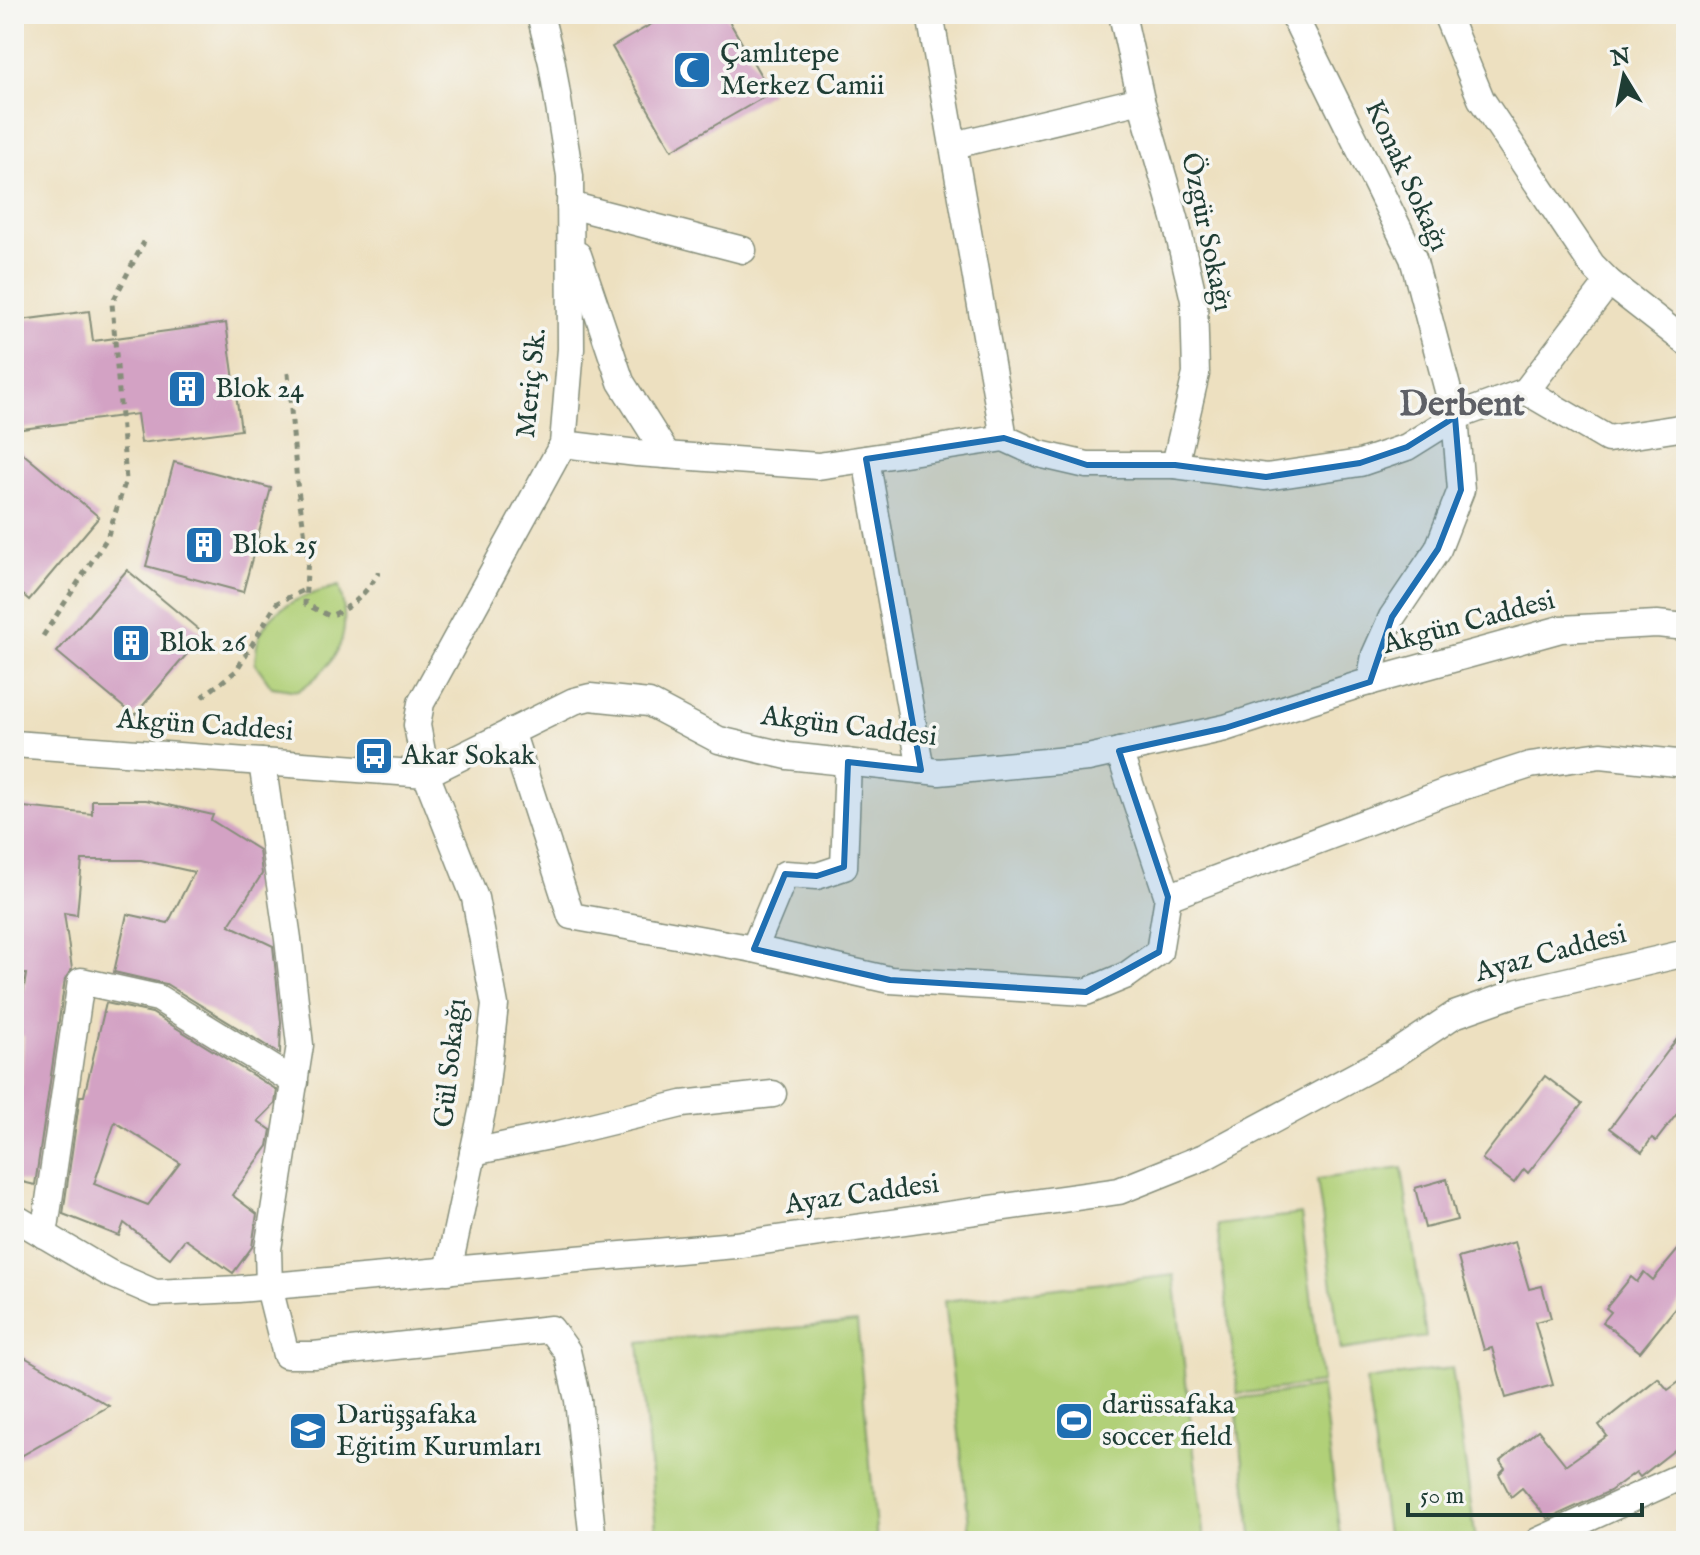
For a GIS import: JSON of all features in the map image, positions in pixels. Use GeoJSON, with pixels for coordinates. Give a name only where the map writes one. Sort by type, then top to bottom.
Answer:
{"type":"FeatureCollection","features":[{"type":"Feature","properties":{"kind":"street","name":"Meriç Sk."},"geometry":{"type":"LineString","coordinates":[[426,774],[417,725],[421,703],[563,444],[571,349],[570,176],[552,63],[540,14]]}},
{"type":"Feature","properties":{"kind":"street"},"geometry":{"type":"LineString","coordinates":[[930,14],[1004,438]]}},
{"type":"Feature","properties":{"kind":"street","name":"Özgür Sokağı"},"geometry":{"type":"LineString","coordinates":[[1122,14],[1141,100],[1175,218],[1194,300],[1196,374],[1175,465]]}},
{"type":"Feature","properties":{"kind":"street","name":"Konak Sokağı"},"geometry":{"type":"LineString","coordinates":[[1293,14],[1413,258],[1455,417],[1461,490],[1438,549],[1392,617],[1375,655],[1370,682]]}},
{"type":"Feature","properties":{"kind":"street"},"geometry":{"type":"LineString","coordinates":[[1446,14],[1481,99],[1592,265],[1686,342]]}},
{"type":"Feature","properties":{"kind":"street"},"geometry":{"type":"LineString","coordinates":[[954,145],[1141,100]]}},
{"type":"Feature","properties":{"kind":"street"},"geometry":{"type":"LineString","coordinates":[[570,205],[743,250]]}},
{"type":"Feature","properties":{"kind":"street"},"geometry":{"type":"LineString","coordinates":[[570,233],[621,382],[667,455]]}},
{"type":"Feature","properties":{"kind":"street"},"geometry":{"type":"LineString","coordinates":[[563,444],[818,466],[1004,438],[1039,454],[1087,465],[1175,465],[1266,477],[1360,463],[1407,447],[1455,417],[1526,391],[1609,282]]}},
{"type":"Feature","properties":{"kind":"street"},"geometry":{"type":"LineString","coordinates":[[1526,391],[1608,439],[1686,427]]}},
{"type":"Feature","properties":{"kind":"street"},"geometry":{"type":"LineString","coordinates":[[866,459],[921,770]]}},
{"type":"Feature","properties":{"kind":"street","name":"Akgün Caddesi"},"geometry":{"type":"LineString","coordinates":[[14,744],[426,774],[574,701],[590,697],[649,703],[719,740],[788,756],[939,772],[1088,758],[1225,728],[1370,682],[1561,629],[1657,624],[1686,627]]}},
{"type":"Feature","properties":{"kind":"street"},"geometry":{"type":"LineString","coordinates":[[511,731],[571,916],[754,949],[890,980],[1086,992],[1127,975],[1159,952],[1168,897],[1119,751]]}},
{"type":"Feature","properties":{"kind":"street"},"geometry":{"type":"LineString","coordinates":[[1168,897],[1446,792],[1530,765],[1601,755],[1686,764]]}},
{"type":"Feature","properties":{"kind":"street"},"geometry":{"type":"LineString","coordinates":[[262,762],[300,1045],[268,1249],[269,1287],[286,1355],[314,1355],[551,1329],[567,1351],[578,1400],[593,1541]]}},
{"type":"Feature","properties":{"kind":"street"},"geometry":{"type":"LineString","coordinates":[[754,949],[785,874],[817,876],[844,867],[848,762]]}},
{"type":"Feature","properties":{"kind":"street","name":"Gül Sokağı"},"geometry":{"type":"LineString","coordinates":[[426,774],[475,898],[495,1005],[484,1102],[448,1271]]}},
{"type":"Feature","properties":{"kind":"street","name":"Ayaz Caddesi"},"geometry":{"type":"LineString","coordinates":[[14,1217],[109,1273],[155,1293],[269,1287],[735,1245],[1119,1191],[1204,1157],[1394,1055],[1454,1015],[1519,992],[1686,953]]}},
{"type":"Feature","properties":{"kind":"street"},"geometry":{"type":"LineString","coordinates":[[44,1235],[81,981],[158,998],[295,1082]]}},
{"type":"Feature","properties":{"kind":"street"},"geometry":{"type":"LineString","coordinates":[[473,1152],[682,1104],[773,1094]]}},
{"type":"Feature","properties":{"kind":"street"},"geometry":{"type":"LineString","coordinates":[[1538,1541],[1686,1474]]}},
{"type":"Feature","properties":{"kind":"path"},"geometry":{"type":"LineString","coordinates":[[43,636],[107,538],[126,480],[112,303],[144,242]]}},
{"type":"Feature","properties":{"kind":"path"},"geometry":{"type":"LineString","coordinates":[[288,373],[297,483],[308,557],[305,604],[330,616],[347,609],[363,597],[379,572]]}},
{"type":"Feature","properties":{"kind":"path"},"geometry":{"type":"LineString","coordinates":[[202,697],[236,671],[277,603],[306,589]]}},
{"type":"Feature","properties":{"kind":"highlighted area"},"geometry":{"type":"Polygon","coordinates":[[[1455,417],[1461,490],[1438,549],[1392,617],[1370,682],[1225,728],[1119,751],[1168,897],[1159,952],[1086,992],[890,980],[754,949],[785,874],[817,876],[844,867],[848,762],[921,770],[866,459],[1004,438],[1087,465],[1175,465],[1266,477],[1360,463],[1407,447],[1455,417]]]}},
{"type":"Feature","properties":{"kind":"green space"},"geometry":{"type":"Polygon","coordinates":[[[339,586],[343,603],[343,633],[333,658],[324,670],[298,691],[272,687],[255,663],[258,640],[265,626],[292,602],[339,586]]]}},
{"type":"Feature","properties":{"kind":"green space"},"geometry":{"type":"Polygon","coordinates":[[[1402,1168],[1426,1337],[1341,1350],[1317,1179],[1402,1168]]]}},
{"type":"Feature","properties":{"kind":"green space"},"geometry":{"type":"Polygon","coordinates":[[[1301,1214],[1322,1383],[1238,1394],[1217,1225],[1301,1214]]]}},
{"type":"Feature","properties":{"kind":"green space","name":"darüssafaka soccer field"},"geometry":{"type":"Polygon","coordinates":[[[1174,1275],[1204,1541],[971,1541],[944,1301],[1174,1275]]]}},
{"type":"Feature","properties":{"kind":"green space"},"geometry":{"type":"Polygon","coordinates":[[[857,1322],[877,1541],[657,1541],[639,1342],[857,1322]]]}},
{"type":"Feature","properties":{"kind":"green space"},"geometry":{"type":"Polygon","coordinates":[[[1452,1368],[1476,1541],[1388,1541],[1366,1380],[1452,1368]]]}},
{"type":"Feature","properties":{"kind":"green space"},"geometry":{"type":"Polygon","coordinates":[[[1322,1387],[1340,1536],[1305,1541],[1253,1541],[1235,1399],[1322,1387]]]}},
{"type":"Feature","properties":{"kind":"building","name":"Çamlıtepe Merkez Camii"},"geometry":{"type":"Polygon","coordinates":[[[669,14],[725,14],[771,93],[672,150],[612,47],[669,14]]]}},
{"type":"Feature","properties":{"kind":"building"},"geometry":{"type":"Polygon","coordinates":[[[89,311],[93,341],[226,323],[241,430],[141,443],[137,414],[14,430],[14,321],[89,311]]]}},
{"type":"Feature","properties":{"kind":"building"},"geometry":{"type":"Polygon","coordinates":[[[14,446],[99,517],[29,600],[14,587],[14,446]]]}},
{"type":"Feature","properties":{"kind":"building","name":"Blok 25"},"geometry":{"type":"Polygon","coordinates":[[[174,462],[271,488],[243,592],[146,566],[174,462]]]}},
{"type":"Feature","properties":{"kind":"building","name":"Blok 26"},"geometry":{"type":"Polygon","coordinates":[[[127,570],[204,634],[134,716],[57,652],[127,570]]]}},
{"type":"Feature","properties":{"kind":"building"},"geometry":{"type":"Polygon","coordinates":[[[92,800],[146,800],[213,815],[211,820],[259,850],[262,874],[229,925],[273,946],[281,1022],[280,1054],[166,984],[114,972],[127,914],[168,923],[194,872],[141,860],[82,860],[77,915],[64,913],[72,969],[65,979],[35,1185],[14,1180],[14,1084],[21,1085],[24,1036],[17,1035],[26,974],[14,975],[14,806],[92,814],[92,800]]]}},
{"type":"Feature","properties":{"kind":"building"},"geometry":{"type":"Polygon","coordinates":[[[106,1003],[152,1013],[277,1090],[275,1104],[258,1121],[271,1130],[268,1146],[232,1195],[257,1214],[252,1247],[233,1273],[185,1239],[170,1258],[124,1223],[119,1236],[63,1214],[80,1096],[84,1096],[106,1003]],[[115,1122],[94,1184],[148,1205],[180,1163],[115,1122]]]}},
{"type":"Feature","properties":{"kind":"building"},"geometry":{"type":"Polygon","coordinates":[[[1686,1027],[1686,1102],[1656,1141],[1652,1138],[1642,1152],[1610,1128],[1686,1027]]]}},
{"type":"Feature","properties":{"kind":"building"},"geometry":{"type":"Polygon","coordinates":[[[1545,1076],[1582,1104],[1528,1173],[1524,1169],[1514,1183],[1482,1159],[1545,1076]]]}},
{"type":"Feature","properties":{"kind":"building"},"geometry":{"type":"Polygon","coordinates":[[[1447,1179],[1457,1220],[1425,1228],[1415,1188],[1447,1179]]]}},
{"type":"Feature","properties":{"kind":"building"},"geometry":{"type":"Polygon","coordinates":[[[1686,1240],[1686,1295],[1640,1352],[1603,1322],[1611,1312],[1606,1308],[1631,1277],[1637,1282],[1644,1272],[1653,1280],[1686,1240]]]}},
{"type":"Feature","properties":{"kind":"building"},"geometry":{"type":"Polygon","coordinates":[[[1515,1242],[1529,1289],[1542,1286],[1551,1318],[1535,1322],[1553,1385],[1506,1398],[1492,1348],[1484,1350],[1458,1258],[1515,1242]]]}},
{"type":"Feature","properties":{"kind":"building"},"geometry":{"type":"Polygon","coordinates":[[[14,1351],[109,1406],[14,1460],[14,1351]]]}},
{"type":"Feature","properties":{"kind":"building"},"geometry":{"type":"Polygon","coordinates":[[[1686,1377],[1686,1441],[1640,1477],[1636,1472],[1610,1491],[1548,1519],[1522,1488],[1511,1497],[1499,1474],[1505,1468],[1500,1461],[1538,1430],[1566,1465],[1607,1436],[1599,1425],[1658,1378],[1668,1390],[1686,1377]]]}},
{"type":"Feature","properties":{"kind":"place","name":"Çamlıtepe Merkez Camii"},"geometry":{"type":"Point","coordinates":[692,70]}},
{"type":"Feature","properties":{"kind":"place","name":"Blok 24"},"geometry":{"type":"Point","coordinates":[187,389]}},
{"type":"Feature","properties":{"kind":"place","name":"Blok 25"},"geometry":{"type":"Point","coordinates":[204,545]}},
{"type":"Feature","properties":{"kind":"place","name":"Blok 26"},"geometry":{"type":"Point","coordinates":[131,643]}},
{"type":"Feature","properties":{"kind":"place","name":"Akar Sokak"},"geometry":{"type":"Point","coordinates":[374,756]}},
{"type":"Feature","properties":{"kind":"place","name":"darüssafaka soccer field"},"geometry":{"type":"Point","coordinates":[1074,1421]}},
{"type":"Feature","properties":{"kind":"place","name":"Darüşşafaka Eğitim Kurumları"},"geometry":{"type":"Point","coordinates":[308,1431]}},
{"type":"Feature","properties":{"kind":"district","name":"Derbent"},"geometry":{"type":"Point","coordinates":[1462,405]}}]}
